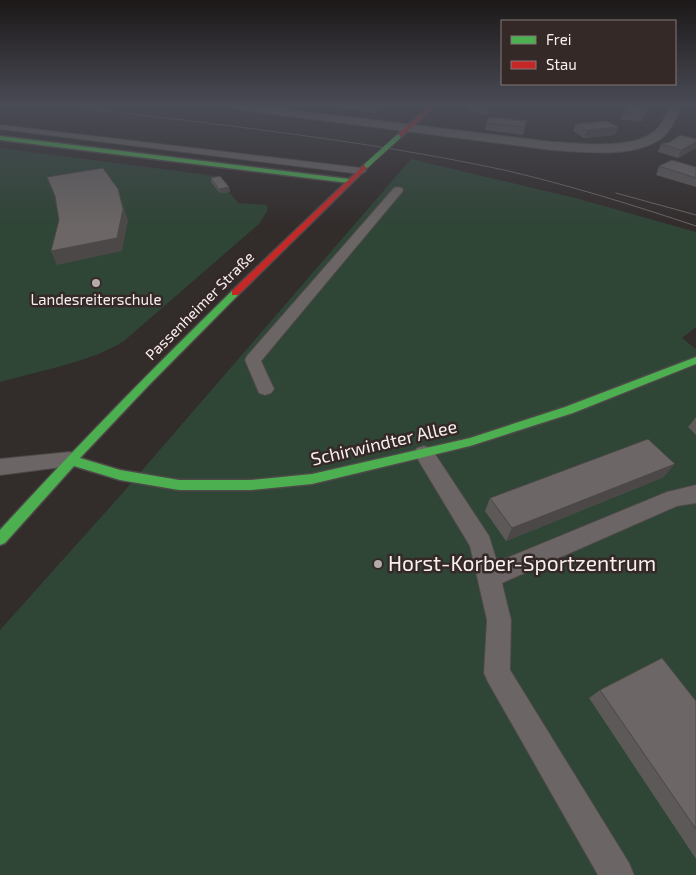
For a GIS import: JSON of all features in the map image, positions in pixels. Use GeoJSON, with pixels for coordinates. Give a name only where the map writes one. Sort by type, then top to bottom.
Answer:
{"type":"FeatureCollection","features":[{"type":"Feature","properties":{"kind":"street"},"geometry":{"type":"LineString","coordinates":[[72,147],[349,181]]}},
{"type":"Feature","properties":{"kind":"street","name":"Passenheimer Straße"},"geometry":{"type":"LineString","coordinates":[[0,539],[70,460],[197,330],[349,181],[387,147]]}},
{"type":"Feature","properties":{"kind":"street","name":"Schirwindter Allee"},"geometry":{"type":"LineString","coordinates":[[70,460],[120,475],[179,485],[251,485],[312,479],[470,442],[569,410],[696,360]]}},
{"type":"Feature","properties":{"kind":"lane"},"geometry":{"type":"LineString","coordinates":[[176,147],[364,168]]}},
{"type":"Feature","properties":{"kind":"lane"},"geometry":{"type":"LineString","coordinates":[[265,389],[253,360],[398,190]]}},
{"type":"Feature","properties":{"kind":"lane"},"geometry":{"type":"LineString","coordinates":[[424,453],[482,543],[499,620],[497,673],[617,875]]}},
{"type":"Feature","properties":{"kind":"lane"},"geometry":{"type":"LineString","coordinates":[[0,467],[70,460]]}},
{"type":"Feature","properties":{"kind":"lane"},"geometry":{"type":"LineString","coordinates":[[489,578],[674,498],[696,494]]}},
{"type":"Feature","properties":{"kind":"green space","name":"Landesreiterschule"},"geometry":{"type":"Polygon","coordinates":[[[0,148],[216,176],[238,203],[267,205],[267,211],[259,224],[124,341],[81,360],[0,382],[0,148]]]}},
{"type":"Feature","properties":{"kind":"green space","name":"Horst-Korber-Sportzentrum"},"geometry":{"type":"Polygon","coordinates":[[[411,159],[579,199],[696,232],[696,327],[682,338],[696,349],[696,875],[0,875],[0,630],[119,497],[411,159]]]}},
{"type":"Feature","properties":{"kind":"building"},"geometry":{"type":"Polygon","coordinates":[[[670,147],[687,147],[681,150],[670,147]]]}},
{"type":"Feature","properties":{"kind":"building"},"geometry":{"type":"Polygon","coordinates":[[[672,160],[696,167],[696,178],[659,166],[672,160]]]}},
{"type":"Feature","properties":{"kind":"building"},"geometry":{"type":"Polygon","coordinates":[[[103,168],[118,189],[123,209],[117,238],[51,251],[59,220],[55,196],[47,177],[103,168]]]}},
{"type":"Feature","properties":{"kind":"building"},"geometry":{"type":"Polygon","coordinates":[[[220,176],[229,187],[219,189],[211,178],[220,176]]]}},
{"type":"Feature","properties":{"kind":"building"},"geometry":{"type":"Polygon","coordinates":[[[648,439],[675,464],[512,528],[490,498],[648,439]]]}},
{"type":"Feature","properties":{"kind":"building"},"geometry":{"type":"Polygon","coordinates":[[[662,658],[696,701],[696,829],[600,690],[662,658]]]}},
{"type":"Feature","properties":{"kind":"tram line"},"geometry":{"type":"LineString","coordinates":[[380,147],[450,159],[553,182],[696,226]]}},
{"type":"Feature","properties":{"kind":"tram line"},"geometry":{"type":"LineString","coordinates":[[616,193],[696,215]]}},
{"type":"Feature","properties":{"kind":"traffic: fast"},"geometry":{"type":"LineString","coordinates":[[72,147],[349,181]]}},
{"type":"Feature","properties":{"kind":"traffic: fast"},"geometry":{"type":"LineString","coordinates":[[367,165],[387,147]]}},
{"type":"Feature","properties":{"kind":"traffic: fast"},"geometry":{"type":"LineString","coordinates":[[0,539],[115,414],[235,293]]}},
{"type":"Feature","properties":{"kind":"traffic: fast"},"geometry":{"type":"LineString","coordinates":[[70,460],[120,475],[179,485],[251,485],[312,479],[470,442],[569,410],[696,360]]}},
{"type":"Feature","properties":{"kind":"traffic: jam"},"geometry":{"type":"LineString","coordinates":[[235,293],[367,165]]}},
{"type":"Feature","properties":{"kind":"place","name":"Landesreiterschule"},"geometry":{"type":"Point","coordinates":[96,283]}},
{"type":"Feature","properties":{"kind":"place","name":"Horst-Korber-Sportzentrum"},"geometry":{"type":"Point","coordinates":[378,564]}}]}
